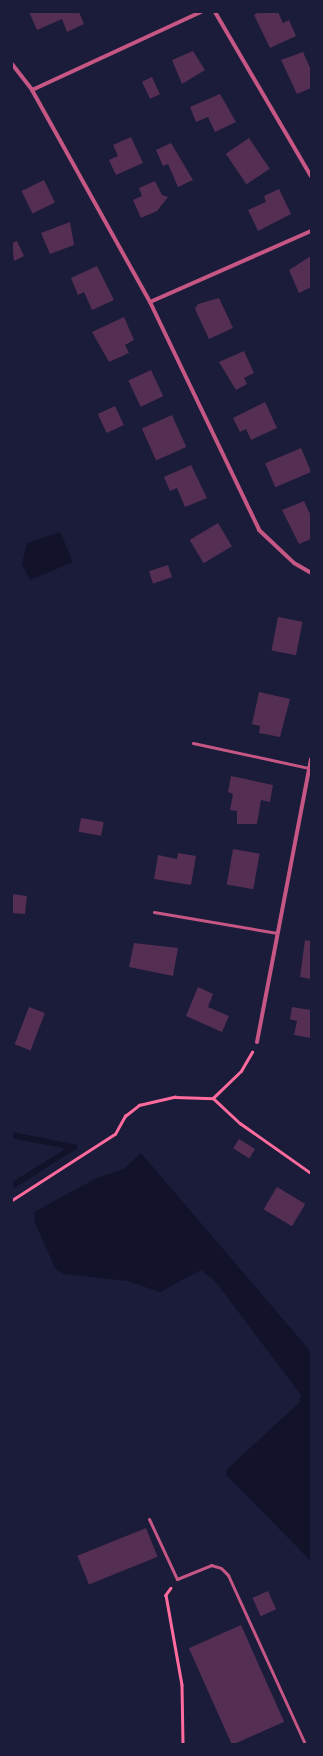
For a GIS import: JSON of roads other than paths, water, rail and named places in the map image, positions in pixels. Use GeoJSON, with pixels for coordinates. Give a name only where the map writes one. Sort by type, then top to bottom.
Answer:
{"type":"FeatureCollection","features":[{"type":"Feature","properties":{"kind":"street"},"geometry":{"type":"LineString","coordinates":[[32,90],[201,12]]}},
{"type":"Feature","properties":{"kind":"street"},"geometry":{"type":"LineString","coordinates":[[215,12],[311,176]]}},
{"type":"Feature","properties":{"kind":"street"},"geometry":{"type":"LineString","coordinates":[[12,64],[32,90],[150,302],[259,530],[294,563],[311,573]]}},
{"type":"Feature","properties":{"kind":"street"},"geometry":{"type":"LineString","coordinates":[[150,302],[311,231]]}},
{"type":"Feature","properties":{"kind":"street"},"geometry":{"type":"LineString","coordinates":[[258,1042],[277,933],[311,760]]}},
{"type":"Feature","properties":{"kind":"lane"},"geometry":{"type":"LineString","coordinates":[[193,743],[309,768]]}},
{"type":"Feature","properties":{"kind":"lane"},"geometry":{"type":"LineString","coordinates":[[154,912],[277,933]]}},
{"type":"Feature","properties":{"kind":"lane"},"geometry":{"type":"LineString","coordinates":[[150,1519],[177,1579],[211,1566],[221,1568],[228,1575],[305,1744]]}},
{"type":"Feature","properties":{"kind":"waterway"},"geometry":{"type":"LineString","coordinates":[[12,1135],[74,1147]]}},
{"type":"Feature","properties":{"kind":"waterway"},"geometry":{"type":"LineString","coordinates":[[12,1186],[74,1147]]}}]}
